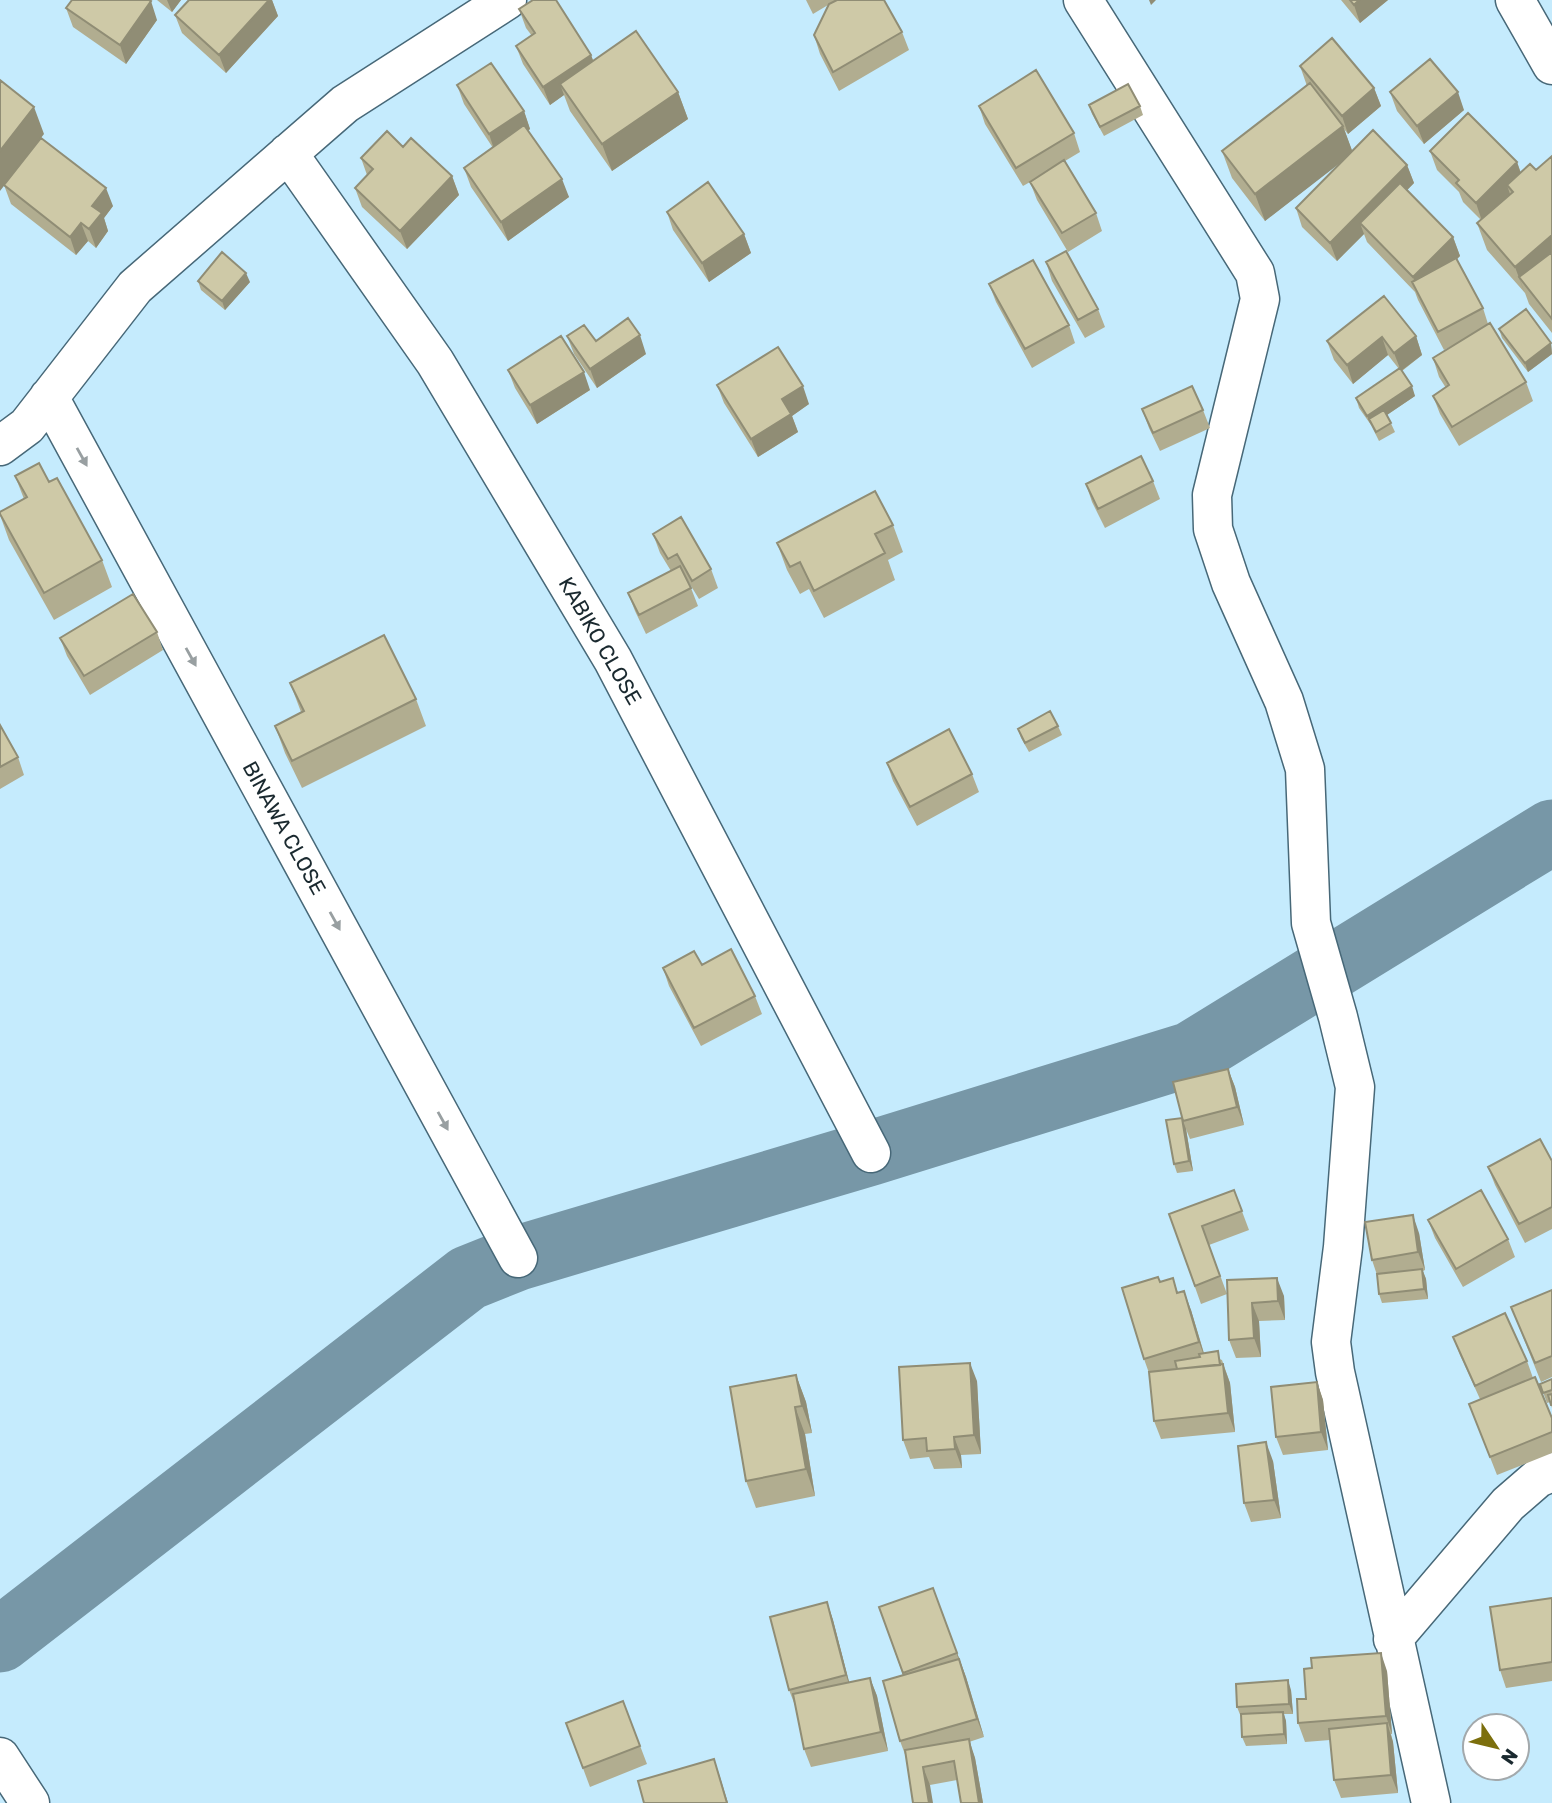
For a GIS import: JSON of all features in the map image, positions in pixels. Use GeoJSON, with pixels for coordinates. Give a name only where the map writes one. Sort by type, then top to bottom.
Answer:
{"type":"FeatureCollection","features":[{"type":"Feature","properties":{"kind":"street"},"geometry":{"type":"LineString","coordinates":[[0,446],[27,426],[135,287],[345,104],[507,0]]}},
{"type":"Feature","properties":{"kind":"street"},"geometry":{"type":"LineString","coordinates":[[1083,0],[1255,273],[1259,299],[1212,495],[1213,528],[1231,583],[1284,701],[1305,769],[1311,923],[1338,1017],[1354,1087],[1343,1247],[1331,1342],[1335,1372],[1431,1803]]}},
{"type":"Feature","properties":{"kind":"street"},"geometry":{"type":"LineString","coordinates":[[1515,0],[1552,65]]}},
{"type":"Feature","properties":{"kind":"street","name":"KABIKO CLOSE"},"geometry":{"type":"LineString","coordinates":[[288,153],[435,362],[612,660],[871,1153]]}},
{"type":"Feature","properties":{"kind":"street","name":"BINAWA CLOSE"},"geometry":{"type":"LineString","coordinates":[[49,397],[518,1258]]}},
{"type":"Feature","properties":{"kind":"street"},"geometry":{"type":"LineString","coordinates":[[1393,1639],[1508,1504],[1538,1478],[1552,1472]]}},
{"type":"Feature","properties":{"kind":"street"},"geometry":{"type":"LineString","coordinates":[[0,1757],[30,1803]]}},
{"type":"Feature","properties":{"kind":"building"},"geometry":{"type":"Polygon","coordinates":[[[72,0],[151,1],[120,45],[66,8],[72,0]]]}},
{"type":"Feature","properties":{"kind":"building"},"geometry":{"type":"Polygon","coordinates":[[[189,0],[269,0],[219,55],[175,15],[189,0]]]}},
{"type":"Feature","properties":{"kind":"building"},"geometry":{"type":"Polygon","coordinates":[[[533,0],[556,0],[591,55],[543,87],[516,46],[535,33],[519,9],[533,0]]]}},
{"type":"Feature","properties":{"kind":"building"},"geometry":{"type":"Polygon","coordinates":[[[837,0],[884,0],[902,32],[833,72],[814,35],[829,4],[837,0]]]}},
{"type":"Feature","properties":{"kind":"building"},"geometry":{"type":"Polygon","coordinates":[[[636,31],[678,92],[602,144],[560,84],[636,31]]]}},
{"type":"Feature","properties":{"kind":"building"},"geometry":{"type":"Polygon","coordinates":[[[1332,38],[1374,88],[1342,116],[1300,66],[1332,38]]]}},
{"type":"Feature","properties":{"kind":"building"},"geometry":{"type":"Polygon","coordinates":[[[1430,59],[1458,92],[1417,126],[1390,92],[1430,59]]]}},
{"type":"Feature","properties":{"kind":"building"},"geometry":{"type":"Polygon","coordinates":[[[491,63],[524,111],[489,134],[457,85],[491,63]]]}},
{"type":"Feature","properties":{"kind":"building"},"geometry":{"type":"Polygon","coordinates":[[[1036,70],[1074,133],[1016,168],[979,106],[1036,70]]]}},
{"type":"Feature","properties":{"kind":"building"},"geometry":{"type":"Polygon","coordinates":[[[0,80],[34,107],[0,151],[0,80]]]}},
{"type":"Feature","properties":{"kind":"building"},"geometry":{"type":"Polygon","coordinates":[[[1310,83],[1343,126],[1255,194],[1222,151],[1310,83]]]}},
{"type":"Feature","properties":{"kind":"building"},"geometry":{"type":"Polygon","coordinates":[[[1128,84],[1140,106],[1100,127],[1089,105],[1128,84]]]}},
{"type":"Feature","properties":{"kind":"building"},"geometry":{"type":"Polygon","coordinates":[[[1468,113],[1517,162],[1476,203],[1456,183],[1459,180],[1430,151],[1468,113]]]}},
{"type":"Feature","properties":{"kind":"building"},"geometry":{"type":"Polygon","coordinates":[[[524,125],[562,179],[501,222],[464,168],[524,125]]]}},
{"type":"Feature","properties":{"kind":"building"},"geometry":{"type":"Polygon","coordinates":[[[1373,130],[1407,165],[1330,243],[1296,208],[1373,130]]]}},
{"type":"Feature","properties":{"kind":"building"},"geometry":{"type":"Polygon","coordinates":[[[387,131],[403,147],[411,138],[452,176],[400,231],[355,188],[373,169],[361,158],[387,131]]]}},
{"type":"Feature","properties":{"kind":"building"},"geometry":{"type":"Polygon","coordinates":[[[41,138],[106,188],[92,206],[102,213],[89,229],[81,223],[70,237],[4,185],[41,138]]]}},
{"type":"Feature","properties":{"kind":"building"},"geometry":{"type":"Polygon","coordinates":[[[1552,156],[1552,235],[1515,267],[1477,223],[1513,192],[1507,185],[1530,164],[1536,170],[1552,156]]]}},
{"type":"Feature","properties":{"kind":"building"},"geometry":{"type":"Polygon","coordinates":[[[1064,160],[1096,213],[1062,233],[1030,182],[1064,160]]]}},
{"type":"Feature","properties":{"kind":"building"},"geometry":{"type":"Polygon","coordinates":[[[708,182],[744,234],[702,263],[667,212],[708,182]]]}},
{"type":"Feature","properties":{"kind":"building"},"geometry":{"type":"Polygon","coordinates":[[[1400,183],[1453,237],[1413,277],[1360,223],[1400,183]]]}},
{"type":"Feature","properties":{"kind":"building"},"geometry":{"type":"Polygon","coordinates":[[[1066,251],[1098,309],[1078,320],[1046,262],[1066,251]]]}},
{"type":"Feature","properties":{"kind":"building"},"geometry":{"type":"Polygon","coordinates":[[[222,252],[246,273],[222,301],[198,281],[222,252]]]}},
{"type":"Feature","properties":{"kind":"building"},"geometry":{"type":"Polygon","coordinates":[[[1552,252],[1552,319],[1519,277],[1552,252]]]}},
{"type":"Feature","properties":{"kind":"building"},"geometry":{"type":"Polygon","coordinates":[[[1456,258],[1483,308],[1438,332],[1412,282],[1456,258]]]}},
{"type":"Feature","properties":{"kind":"building"},"geometry":{"type":"Polygon","coordinates":[[[1033,260],[1069,325],[1025,349],[989,284],[1033,260]]]}},
{"type":"Feature","properties":{"kind":"building"},"geometry":{"type":"Polygon","coordinates":[[[1384,296],[1416,336],[1394,353],[1382,337],[1347,365],[1327,341],[1384,296]]]}},
{"type":"Feature","properties":{"kind":"building"},"geometry":{"type":"Polygon","coordinates":[[[1526,309],[1551,343],[1525,363],[1499,329],[1526,309]]]}},
{"type":"Feature","properties":{"kind":"building"},"geometry":{"type":"Polygon","coordinates":[[[628,318],[640,335],[590,369],[567,336],[584,325],[596,341],[628,318]]]}},
{"type":"Feature","properties":{"kind":"building"},"geometry":{"type":"Polygon","coordinates":[[[1490,323],[1526,382],[1452,427],[1433,396],[1449,385],[1433,358],[1490,323]]]}},
{"type":"Feature","properties":{"kind":"building"},"geometry":{"type":"Polygon","coordinates":[[[561,336],[584,372],[530,405],[508,370],[561,336]]]}},
{"type":"Feature","properties":{"kind":"building"},"geometry":{"type":"Polygon","coordinates":[[[778,347],[803,386],[782,399],[791,414],[751,439],[717,385],[778,347]]]}},
{"type":"Feature","properties":{"kind":"building"},"geometry":{"type":"Polygon","coordinates":[[[1400,368],[1412,386],[1367,416],[1356,398],[1400,368]]]}},
{"type":"Feature","properties":{"kind":"building"},"geometry":{"type":"Polygon","coordinates":[[[1192,386],[1203,410],[1153,433],[1142,409],[1192,386]]]}},
{"type":"Feature","properties":{"kind":"building"},"geometry":{"type":"Polygon","coordinates":[[[1384,410],[1391,423],[1376,432],[1369,419],[1384,410]]]}},
{"type":"Feature","properties":{"kind":"building"},"geometry":{"type":"Polygon","coordinates":[[[1141,456],[1153,481],[1098,509],[1086,484],[1141,456]]]}},
{"type":"Feature","properties":{"kind":"building"},"geometry":{"type":"Polygon","coordinates":[[[39,463],[49,482],[57,478],[102,560],[44,593],[0,514],[27,497],[15,476],[39,463]]]}},
{"type":"Feature","properties":{"kind":"building"},"geometry":{"type":"Polygon","coordinates":[[[875,491],[893,525],[875,534],[885,553],[814,591],[800,562],[790,567],[777,543],[875,491]]]}},
{"type":"Feature","properties":{"kind":"building"},"geometry":{"type":"Polygon","coordinates":[[[681,517],[711,569],[692,581],[677,554],[668,559],[653,534],[681,517]]]}},
{"type":"Feature","properties":{"kind":"building"},"geometry":{"type":"Polygon","coordinates":[[[680,566],[691,588],[639,615],[628,593],[680,566]]]}},
{"type":"Feature","properties":{"kind":"building"},"geometry":{"type":"Polygon","coordinates":[[[133,594],[157,632],[84,676],[60,638],[133,594]]]}},
{"type":"Feature","properties":{"kind":"building"},"geometry":{"type":"Polygon","coordinates":[[[384,635],[416,699],[292,761],[275,726],[304,711],[290,683],[384,635]]]}},
{"type":"Feature","properties":{"kind":"building"},"geometry":{"type":"Polygon","coordinates":[[[1050,711],[1058,726],[1025,743],[1018,729],[1050,711]]]}},
{"type":"Feature","properties":{"kind":"building"},"geometry":{"type":"Polygon","coordinates":[[[0,725],[18,757],[0,767],[0,725]]]}},
{"type":"Feature","properties":{"kind":"building"},"geometry":{"type":"Polygon","coordinates":[[[949,729],[972,774],[910,807],[887,763],[949,729]]]}},
{"type":"Feature","properties":{"kind":"building"},"geometry":{"type":"Polygon","coordinates":[[[731,949],[755,996],[694,1028],[663,968],[694,951],[702,965],[731,949]]]}},
{"type":"Feature","properties":{"kind":"building"},"geometry":{"type":"Polygon","coordinates":[[[1228,1069],[1237,1107],[1183,1121],[1173,1082],[1228,1069]]]}},
{"type":"Feature","properties":{"kind":"building"},"geometry":{"type":"Polygon","coordinates":[[[1182,1118],[1189,1161],[1174,1164],[1166,1120],[1182,1118]]]}},
{"type":"Feature","properties":{"kind":"building"},"geometry":{"type":"Polygon","coordinates":[[[1540,1139],[1552,1161],[1552,1207],[1519,1224],[1488,1167],[1540,1139]]]}},
{"type":"Feature","properties":{"kind":"building"},"geometry":{"type":"Polygon","coordinates":[[[1234,1190],[1242,1211],[1202,1226],[1220,1276],[1195,1286],[1169,1214],[1234,1190]]]}},
{"type":"Feature","properties":{"kind":"building"},"geometry":{"type":"Polygon","coordinates":[[[1481,1190],[1508,1239],[1456,1269],[1428,1220],[1481,1190]]]}},
{"type":"Feature","properties":{"kind":"building"},"geometry":{"type":"Polygon","coordinates":[[[1413,1215],[1418,1252],[1372,1260],[1365,1222],[1413,1215]]]}},
{"type":"Feature","properties":{"kind":"building"},"geometry":{"type":"Polygon","coordinates":[[[1422,1269],[1424,1289],[1379,1294],[1377,1274],[1422,1269]]]}},
{"type":"Feature","properties":{"kind":"building"},"geometry":{"type":"Polygon","coordinates":[[[1158,1277],[1160,1282],[1173,1278],[1177,1293],[1184,1291],[1199,1342],[1144,1359],[1122,1288],[1158,1277]]]}},
{"type":"Feature","properties":{"kind":"building"},"geometry":{"type":"Polygon","coordinates":[[[1277,1278],[1278,1301],[1252,1303],[1254,1338],[1229,1340],[1227,1280],[1277,1278]]]}},
{"type":"Feature","properties":{"kind":"building"},"geometry":{"type":"Polygon","coordinates":[[[1552,1290],[1552,1356],[1535,1363],[1511,1307],[1552,1290]]]}},
{"type":"Feature","properties":{"kind":"building"},"geometry":{"type":"Polygon","coordinates":[[[1505,1313],[1527,1361],[1475,1386],[1453,1337],[1505,1313]]]}},
{"type":"Feature","properties":{"kind":"building"},"geometry":{"type":"Polygon","coordinates":[[[1218,1351],[1220,1365],[1177,1369],[1175,1361],[1218,1351]]]}},
{"type":"Feature","properties":{"kind":"building"},"geometry":{"type":"Polygon","coordinates":[[[970,1363],[974,1435],[954,1437],[955,1449],[927,1451],[926,1438],[903,1440],[899,1367],[970,1363]]]}},
{"type":"Feature","properties":{"kind":"building"},"geometry":{"type":"Polygon","coordinates":[[[1223,1364],[1228,1413],[1154,1421],[1149,1372],[1223,1364]]]}},
{"type":"Feature","properties":{"kind":"building"},"geometry":{"type":"Polygon","coordinates":[[[796,1375],[802,1406],[795,1407],[806,1469],[746,1481],[730,1387],[796,1375]]]}},
{"type":"Feature","properties":{"kind":"building"},"geometry":{"type":"Polygon","coordinates":[[[1535,1377],[1552,1418],[1552,1432],[1490,1457],[1469,1404],[1535,1377]]]}},
{"type":"Feature","properties":{"kind":"building"},"geometry":{"type":"Polygon","coordinates":[[[1552,1379],[1552,1390],[1543,1393],[1540,1384],[1552,1379]]]}},
{"type":"Feature","properties":{"kind":"building"},"geometry":{"type":"Polygon","coordinates":[[[1317,1382],[1321,1432],[1276,1437],[1271,1387],[1317,1382]]]}},
{"type":"Feature","properties":{"kind":"building"},"geometry":{"type":"Polygon","coordinates":[[[1266,1442],[1274,1500],[1244,1503],[1238,1446],[1266,1442]]]}},
{"type":"Feature","properties":{"kind":"building"},"geometry":{"type":"Polygon","coordinates":[[[933,1588],[957,1653],[903,1673],[879,1607],[933,1588]]]}},
{"type":"Feature","properties":{"kind":"building"},"geometry":{"type":"Polygon","coordinates":[[[1552,1598],[1552,1662],[1500,1670],[1490,1607],[1552,1598]]]}},
{"type":"Feature","properties":{"kind":"building"},"geometry":{"type":"Polygon","coordinates":[[[827,1602],[846,1675],[789,1690],[770,1617],[827,1602]]]}},
{"type":"Feature","properties":{"kind":"building"},"geometry":{"type":"Polygon","coordinates":[[[1381,1653],[1386,1716],[1298,1723],[1297,1699],[1306,1699],[1304,1669],[1312,1668],[1311,1658],[1381,1653]]]}},
{"type":"Feature","properties":{"kind":"building"},"geometry":{"type":"Polygon","coordinates":[[[959,1659],[977,1719],[900,1741],[883,1681],[959,1659]]]}},
{"type":"Feature","properties":{"kind":"building"},"geometry":{"type":"Polygon","coordinates":[[[870,1678],[881,1732],[804,1749],[793,1694],[870,1678]]]}},
{"type":"Feature","properties":{"kind":"building"},"geometry":{"type":"Polygon","coordinates":[[[1288,1680],[1289,1704],[1237,1707],[1236,1684],[1288,1680]]]}},
{"type":"Feature","properties":{"kind":"building"},"geometry":{"type":"Polygon","coordinates":[[[623,1701],[640,1746],[583,1768],[566,1723],[623,1701]]]}},
{"type":"Feature","properties":{"kind":"building"},"geometry":{"type":"Polygon","coordinates":[[[1283,1712],[1284,1734],[1242,1737],[1241,1714],[1283,1712]]]}},
{"type":"Feature","properties":{"kind":"building"},"geometry":{"type":"Polygon","coordinates":[[[1387,1723],[1391,1775],[1334,1780],[1329,1729],[1387,1723]]]}},
{"type":"Feature","properties":{"kind":"building"},"geometry":{"type":"Polygon","coordinates":[[[969,1739],[979,1803],[961,1803],[954,1761],[923,1767],[929,1803],[913,1803],[905,1750],[969,1739]]]}},
{"type":"Feature","properties":{"kind":"building"},"geometry":{"type":"Polygon","coordinates":[[[714,1759],[727,1803],[644,1803],[638,1781],[714,1759]]]}},
{"type":"Feature","properties":{"kind":"waterway"},"geometry":{"type":"LineString","coordinates":[[0,1640],[468,1278],[518,1258],[1191,1054],[1552,832]]}}]}
